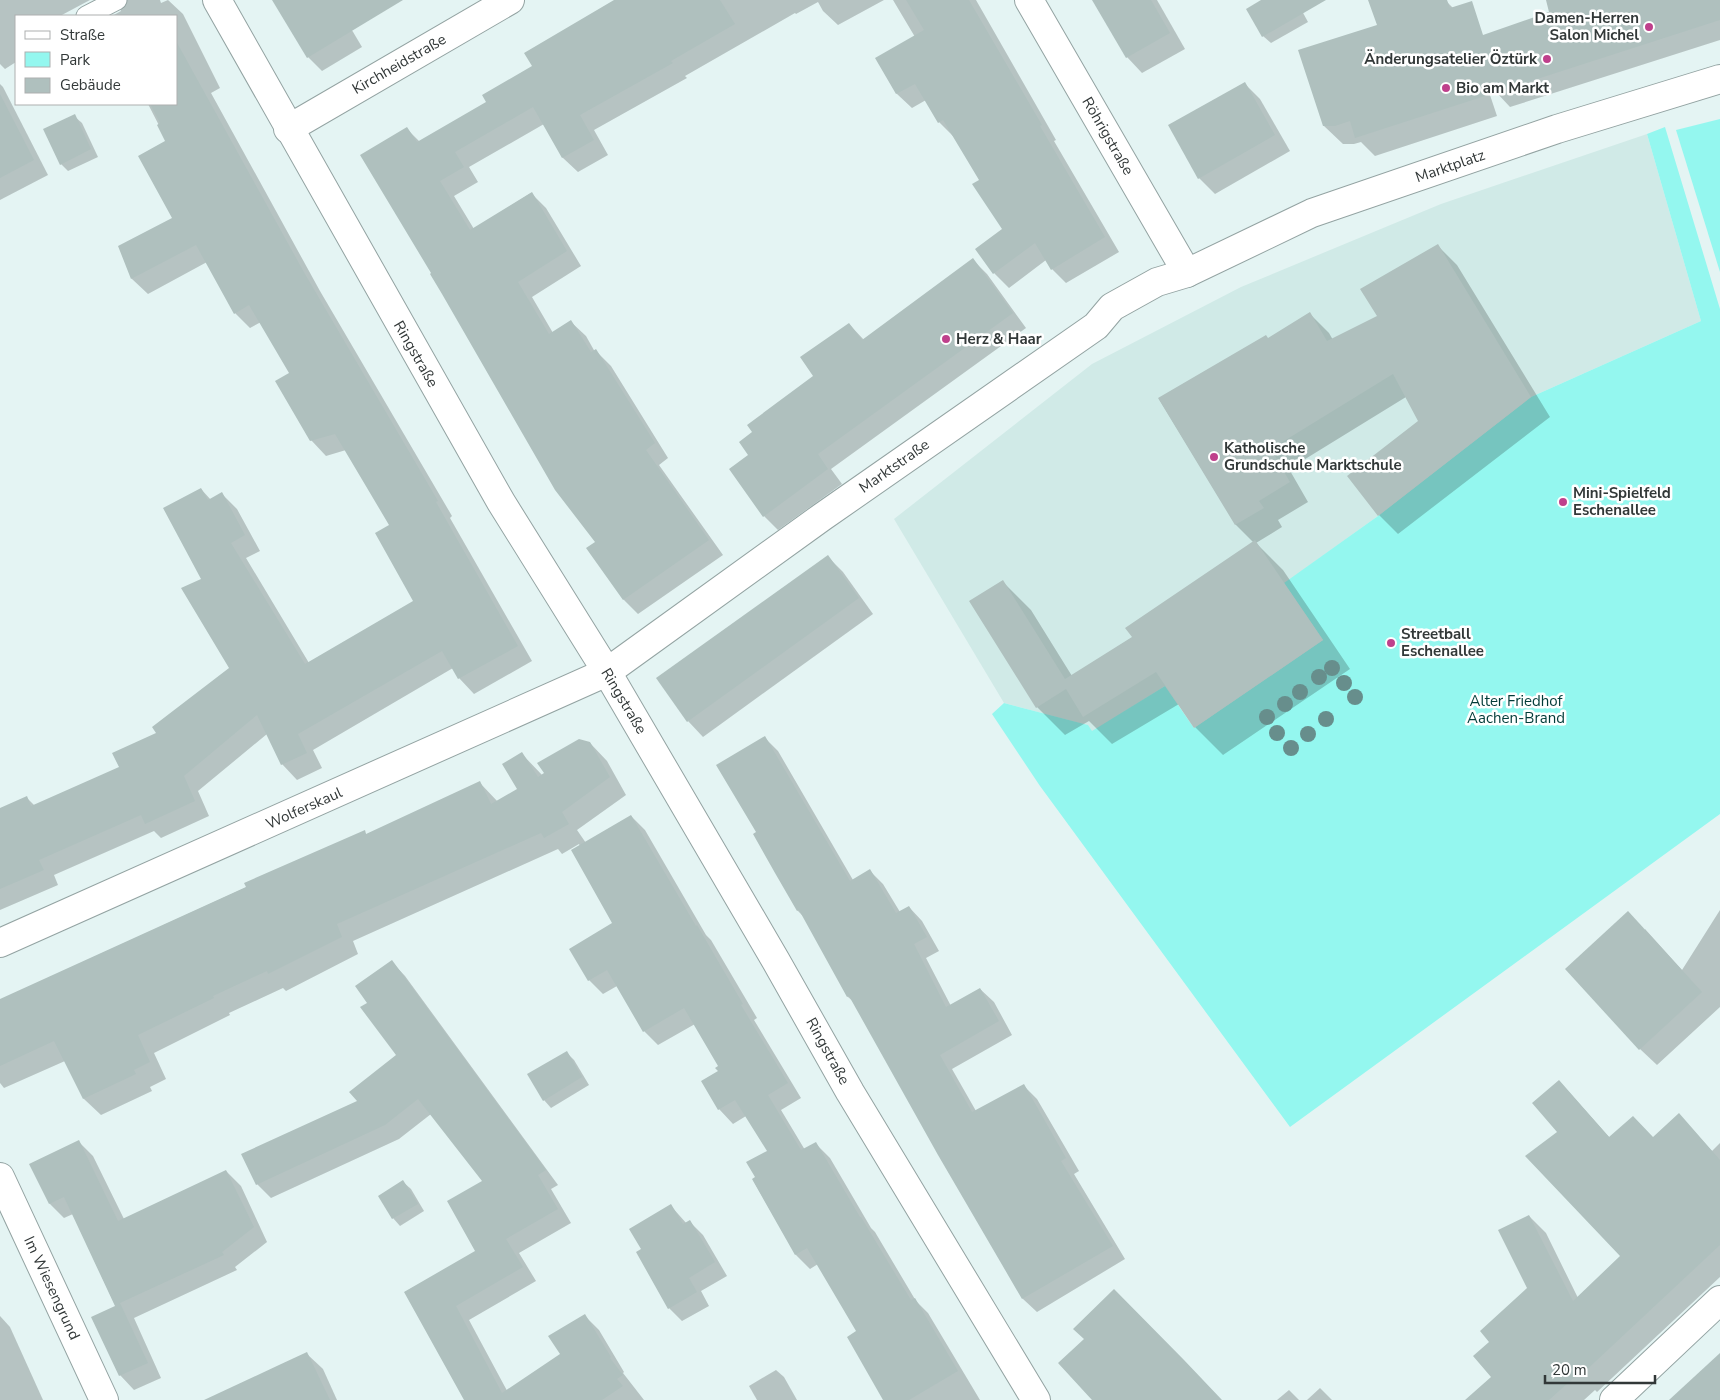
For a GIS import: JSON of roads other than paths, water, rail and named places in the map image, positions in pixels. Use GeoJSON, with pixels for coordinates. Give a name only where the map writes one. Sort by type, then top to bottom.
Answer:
{"type":"FeatureCollection","features":[{"type":"Feature","properties":{"kind":"street","name":"Ringstraße"},"geometry":{"type":"LineString","coordinates":[[217,0],[288,129],[501,502],[607,672],[776,961],[850,1092],[1036,1400]]}},
{"type":"Feature","properties":{"kind":"street","name":"Kirchheidstraße"},"geometry":{"type":"LineString","coordinates":[[288,129],[510,0]]}},
{"type":"Feature","properties":{"kind":"street","name":"Röhrigstraße"},"geometry":{"type":"LineString","coordinates":[[1029,0],[1187,273]]}},
{"type":"Feature","properties":{"kind":"street","name":"Marktplatz"},"geometry":{"type":"LineString","coordinates":[[1187,273],[1312,213],[1557,129],[1720,79]]}},
{"type":"Feature","properties":{"kind":"street","name":"Marktstraße"},"geometry":{"type":"LineString","coordinates":[[607,672],[830,511],[1096,326],[1112,307],[1157,282],[1187,273]]}},
{"type":"Feature","properties":{"kind":"street","name":"Wolferskaul"},"geometry":{"type":"LineString","coordinates":[[0,943],[607,672]]}},
{"type":"Feature","properties":{"kind":"street","name":"Im Wiesengrund"},"geometry":{"type":"LineString","coordinates":[[0,1177],[104,1400]]}},
{"type":"Feature","properties":{"kind":"street"},"geometry":{"type":"LineString","coordinates":[[1624,1397],[1720,1300]]}},
{"type":"Feature","properties":{"kind":"lane"},"geometry":{"type":"LineString","coordinates":[[88,15],[117,0]]}},
{"type":"Feature","properties":{"kind":"place","name":"Damen-Herren Salon Michel"},"geometry":{"type":"Point","coordinates":[1649,27]}},
{"type":"Feature","properties":{"kind":"place","name":"Änderungsatelier Öztürk"},"geometry":{"type":"Point","coordinates":[1547,59]}},
{"type":"Feature","properties":{"kind":"place","name":"Bio am Markt"},"geometry":{"type":"Point","coordinates":[1446,88]}},
{"type":"Feature","properties":{"kind":"place","name":"Herz & Haar"},"geometry":{"type":"Point","coordinates":[946,339]}},
{"type":"Feature","properties":{"kind":"place","name":"Katholische Grundschule Marktschule"},"geometry":{"type":"Point","coordinates":[1214,457]}},
{"type":"Feature","properties":{"kind":"place","name":"Mini-Spielfeld Eschenallee"},"geometry":{"type":"Point","coordinates":[1563,502]}},
{"type":"Feature","properties":{"kind":"place","name":"Streetball Eschenallee"},"geometry":{"type":"Point","coordinates":[1391,643]}},
{"type":"Feature","properties":{"kind":"park label","name":"Alter Friedhof Aachen-Brand"},"geometry":{"type":"Point","coordinates":[1516,710]}}]}
